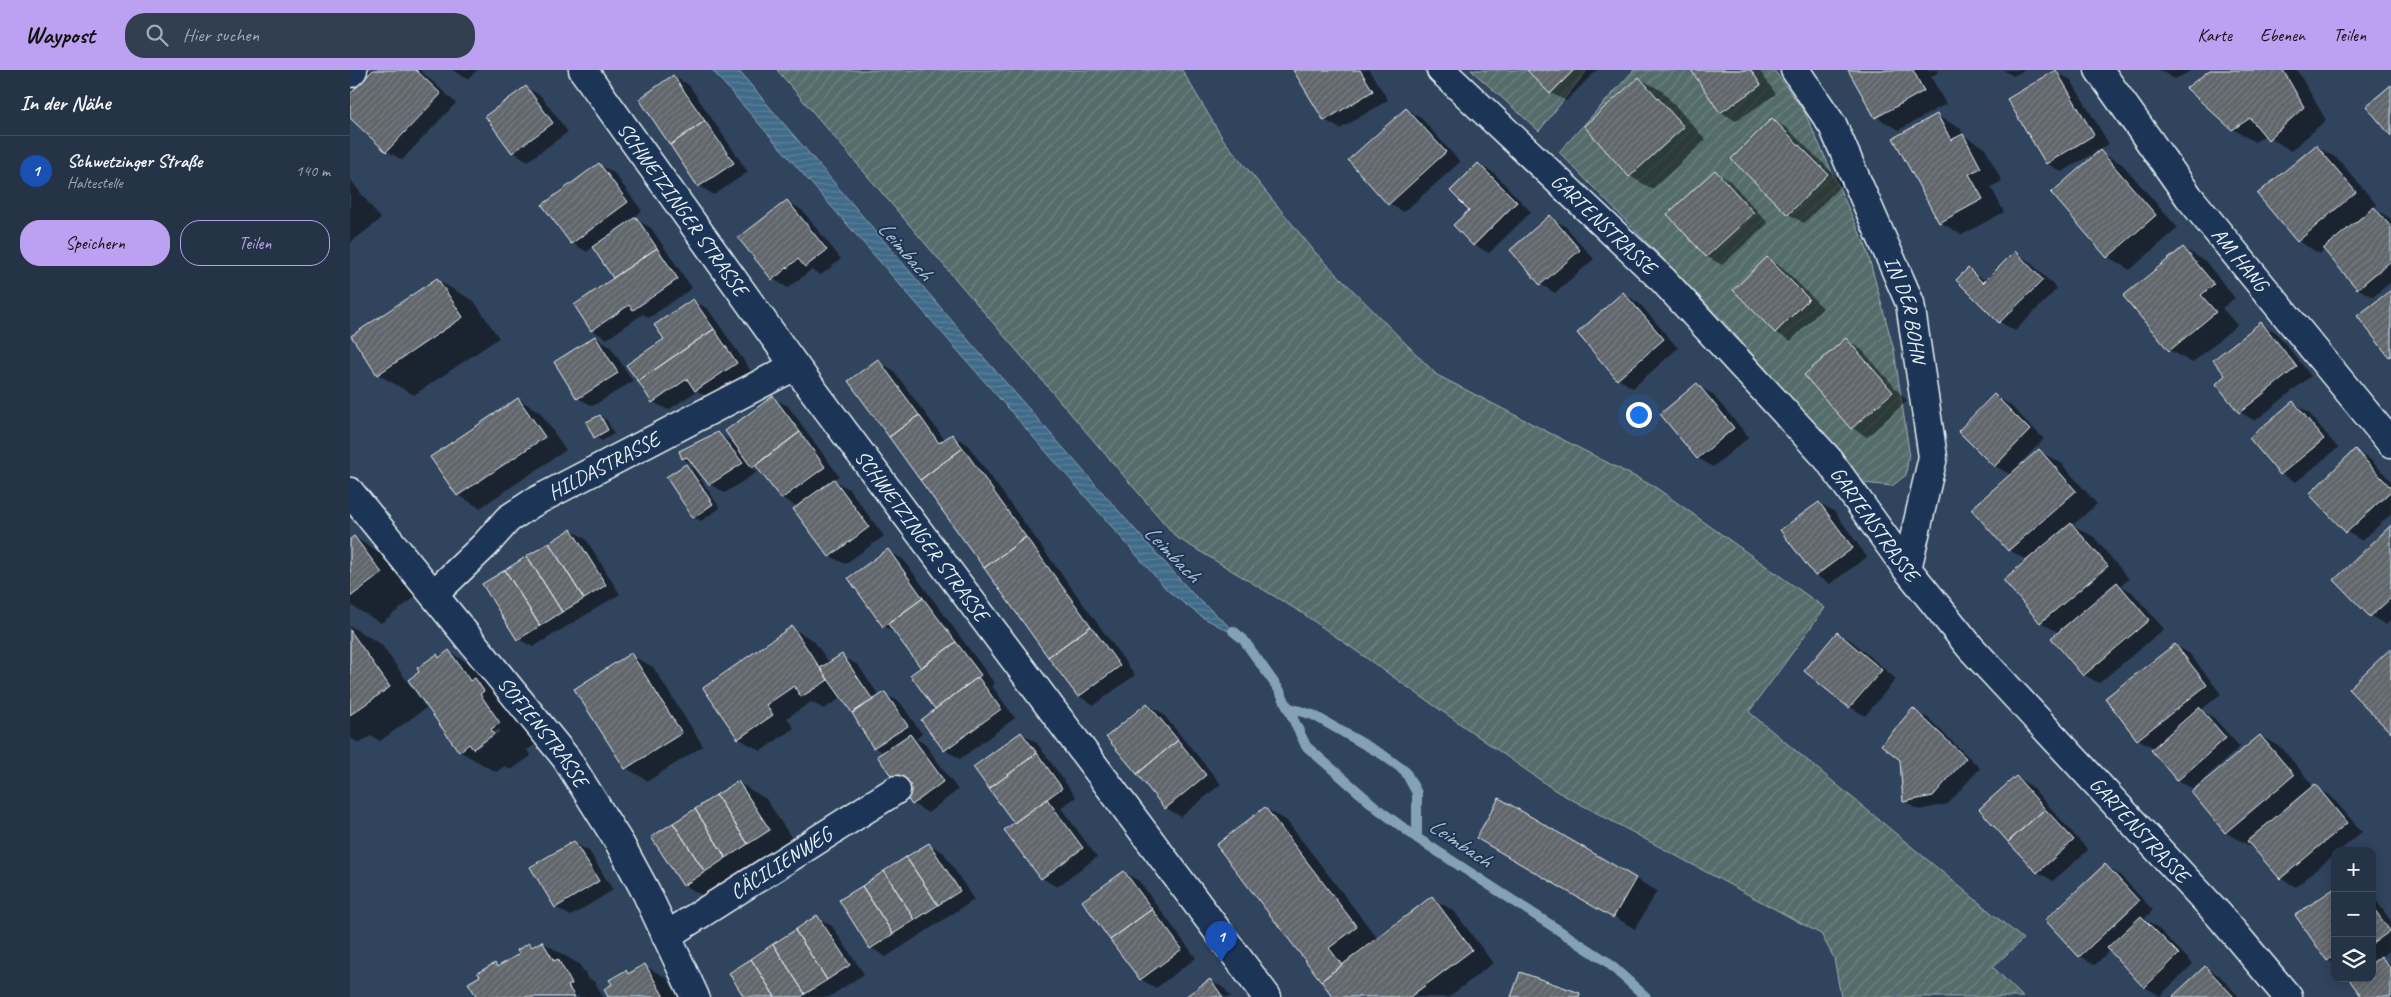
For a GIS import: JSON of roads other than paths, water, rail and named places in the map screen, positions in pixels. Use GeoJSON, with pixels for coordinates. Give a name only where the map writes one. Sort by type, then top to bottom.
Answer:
{"type":"FeatureCollection","features":[{"type":"Feature","properties":{"kind":"street"},"geometry":{"type":"LineString","coordinates":[[350,73],[353,70]]}},
{"type":"Feature","properties":{"kind":"street","name":"SCHWETZINGER STRASSE"},"geometry":{"type":"LineString","coordinates":[[583,70],[795,366],[1267,997]]}},
{"type":"Feature","properties":{"kind":"street","name":"GARTENSTRASSE"},"geometry":{"type":"LineString","coordinates":[[1442,70],[1663,280],[1828,459],[1907,569],[1970,647],[2219,915],[2288,997]]}},
{"type":"Feature","properties":{"kind":"street","name":"IN DER BOHN"},"geometry":{"type":"LineString","coordinates":[[1796,70],[1833,126],[1910,303],[1932,457],[1907,569]]}},
{"type":"Feature","properties":{"kind":"street","name":"AM HANG"},"geometry":{"type":"LineString","coordinates":[[2099,70],[2189,197],[2391,443]]}},
{"type":"Feature","properties":{"kind":"street","name":"HILDASTRASSE"},"geometry":{"type":"LineString","coordinates":[[434,594],[508,519],[534,502],[795,366]]}},
{"type":"Feature","properties":{"kind":"street","name":"SOFIENSTRASSE"},"geometry":{"type":"LineString","coordinates":[[350,492],[566,758],[620,844],[695,997]]}},
{"type":"Feature","properties":{"kind":"street","name":"CÄCILIENWEG"},"geometry":{"type":"LineString","coordinates":[[666,936],[896,790]]}},
{"type":"Feature","properties":{"kind":"water"},"geometry":{"type":"Polygon","coordinates":[[[712,70],[738,70],[970,342],[1139,534],[1193,594],[1243,639],[1202,617],[1168,591],[712,70]]]}},
{"type":"Feature","properties":{"kind":"waterway","name":"Leimbach"},"geometry":{"type":"LineString","coordinates":[[1233,631],[1243,639],[1280,691],[1306,746],[1378,809],[1417,838],[1606,961],[1646,997]]}},
{"type":"Feature","properties":{"kind":"waterway"},"geometry":{"type":"LineString","coordinates":[[1287,707],[1313,715],[1383,755],[1405,771],[1417,793],[1417,838]]}},
{"type":"Feature","properties":{"kind":"place","name":"Schwetzinger Straße"},"geometry":{"type":"Point","coordinates":[1221,962]}}]}
